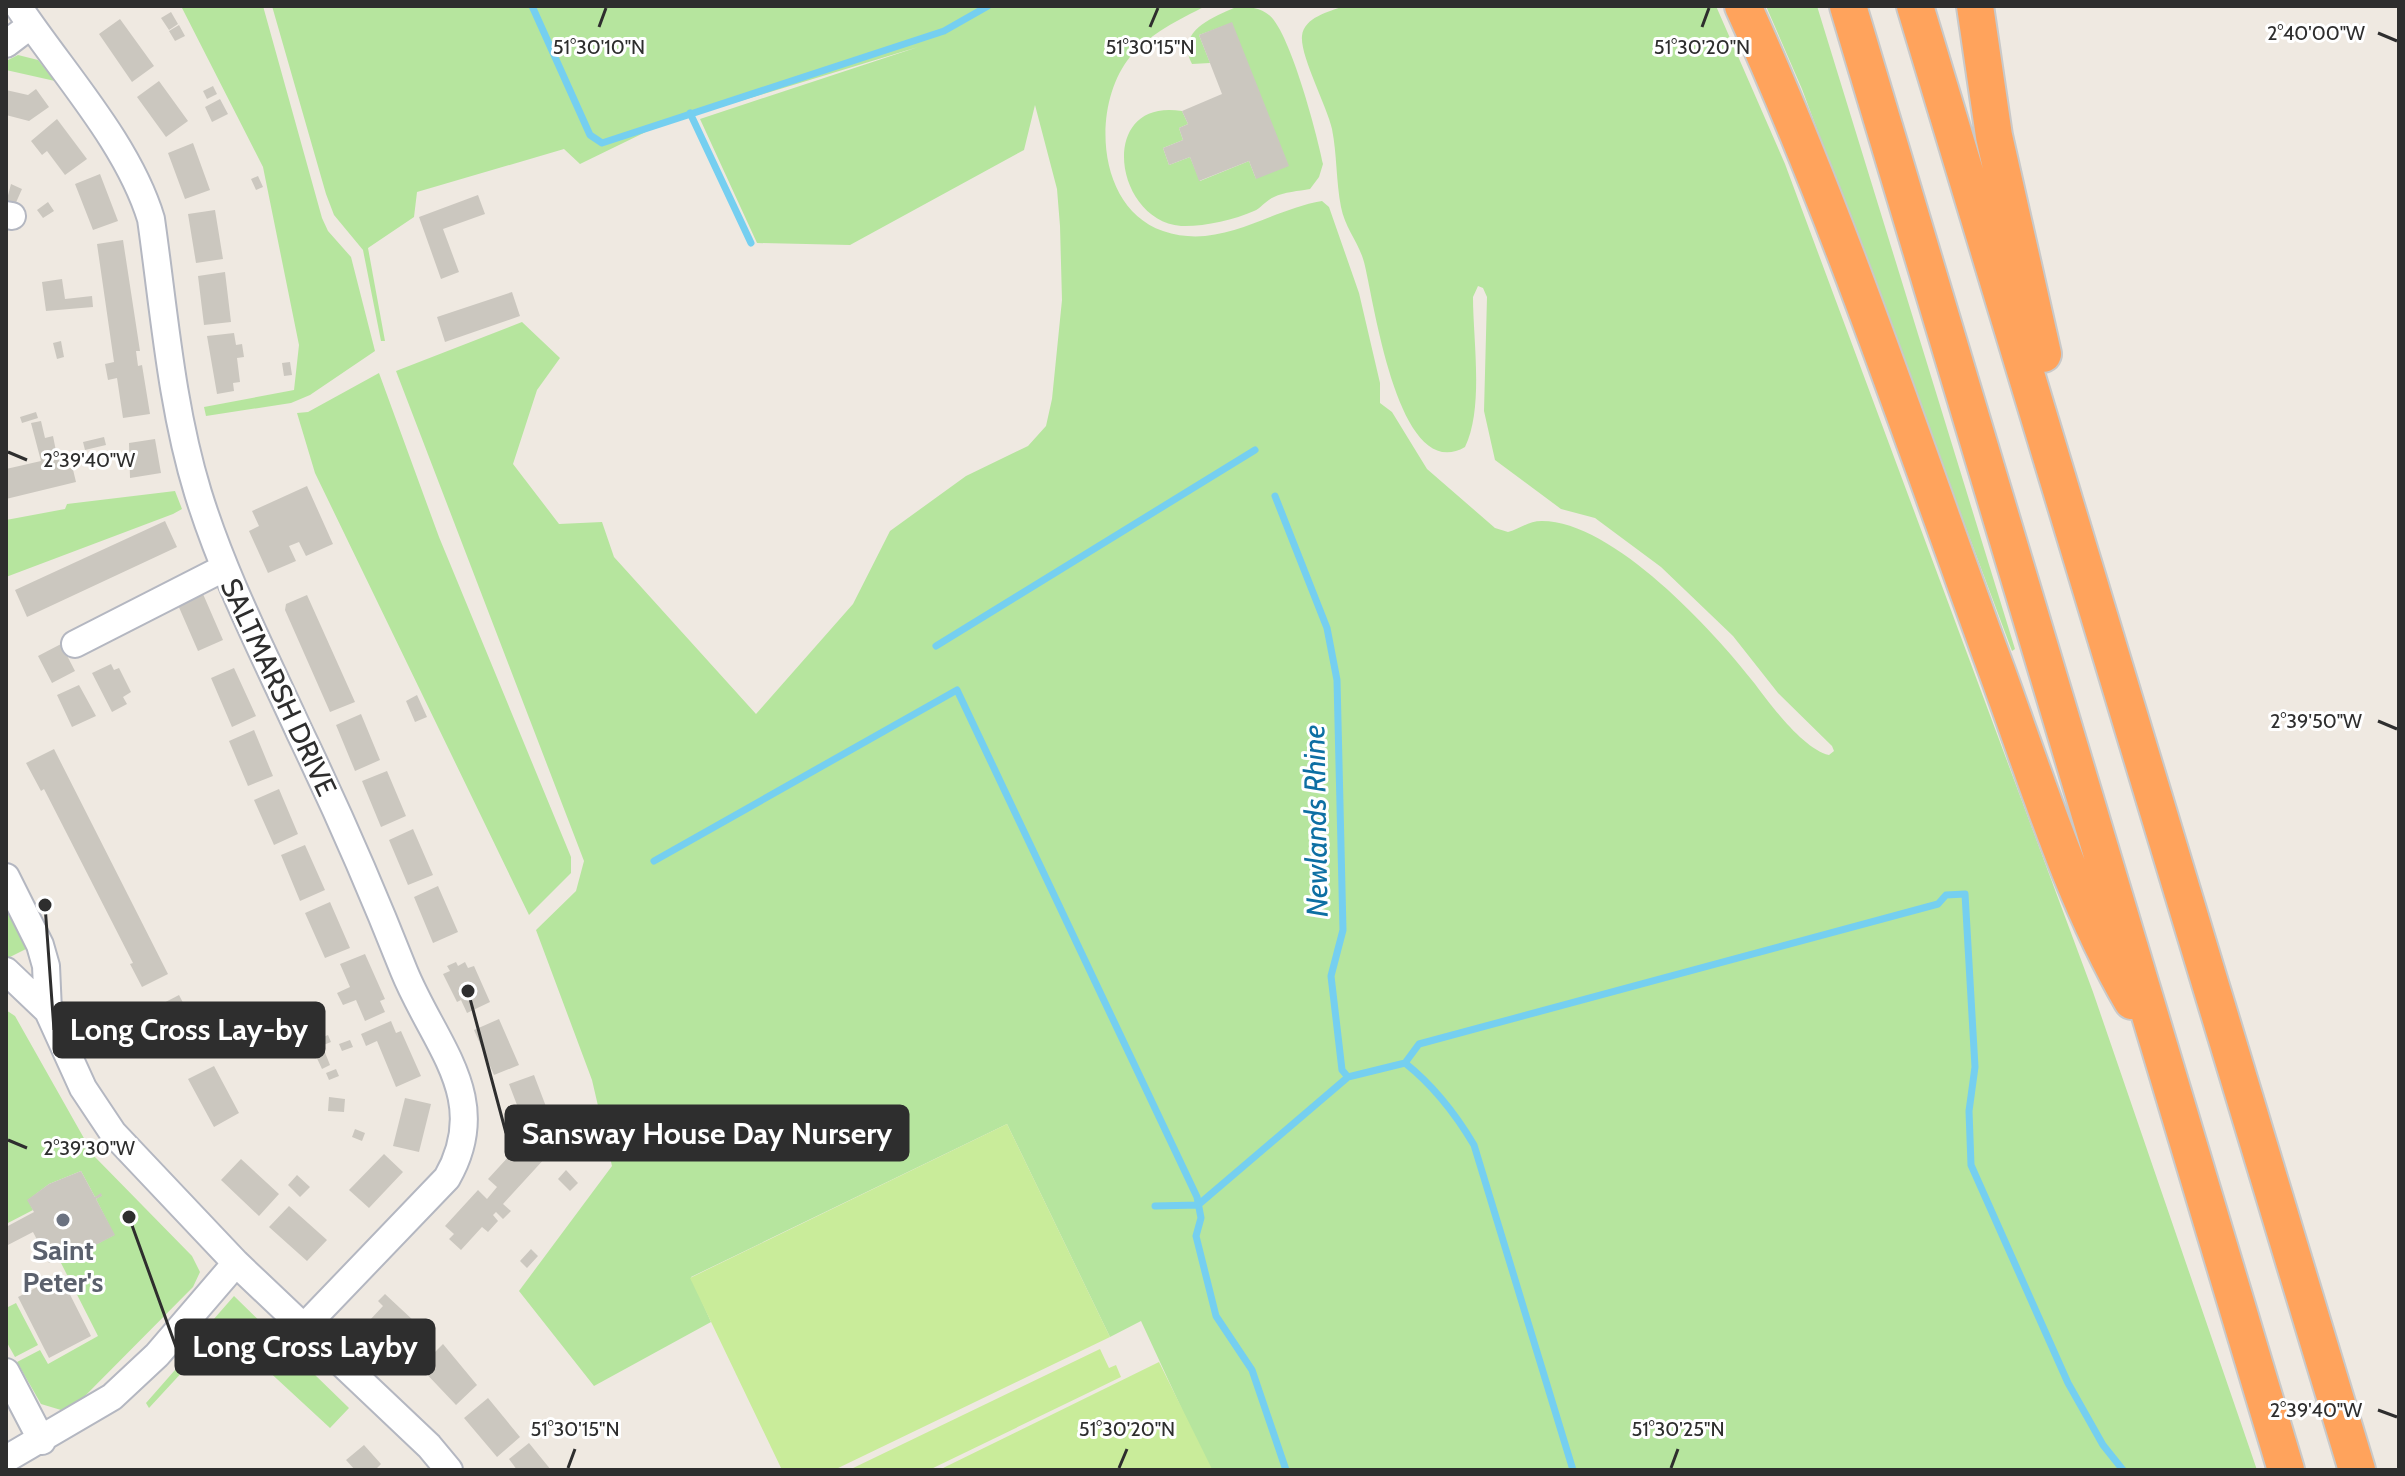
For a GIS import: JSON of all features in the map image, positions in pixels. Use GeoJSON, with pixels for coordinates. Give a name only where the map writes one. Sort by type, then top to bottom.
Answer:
{"type":"FeatureCollection","features":[{"type":"Feature","properties":{"kind":"highway"},"geometry":{"type":"LineString","coordinates":[[1743,6],[1777,80],[2102,948],[2161,1051]]}},
{"type":"Feature","properties":{"kind":"highway"},"geometry":{"type":"LineString","coordinates":[[1848,6],[2286,1470]]}},
{"type":"Feature","properties":{"kind":"highway"},"geometry":{"type":"LineString","coordinates":[[1915,6],[2357,1470]]}},
{"type":"Feature","properties":{"kind":"highway"},"geometry":{"type":"LineString","coordinates":[[1975,6],[1994,136],[2108,642]]}},
{"type":"Feature","properties":{"kind":"street"},"geometry":{"type":"LineString","coordinates":[[6,44],[24,16]]}},
{"type":"Feature","properties":{"kind":"street","name":"SALTMARSH DRIVE"},"geometry":{"type":"LineString","coordinates":[[24,16],[126,161],[144,196],[151,219],[182,434],[224,568],[364,868],[406,975],[459,1086],[466,1113],[462,1147],[447,1178],[305,1326]]}},
{"type":"Feature","properties":{"kind":"street"},"geometry":{"type":"LineString","coordinates":[[75,644],[224,568]]}},
{"type":"Feature","properties":{"kind":"street"},"geometry":{"type":"LineString","coordinates":[[6,877],[40,945],[46,966],[48,1011],[83,1088],[120,1143],[236,1263],[429,1446],[449,1470]]}},
{"type":"Feature","properties":{"kind":"street"},"geometry":{"type":"LineString","coordinates":[[6,971],[48,1011]]}},
{"type":"Feature","properties":{"kind":"street"},"geometry":{"type":"LineString","coordinates":[[6,1459],[42,1441],[112,1397],[157,1355],[236,1263]]}},
{"type":"Feature","properties":{"kind":"street"},"geometry":{"type":"LineString","coordinates":[[6,1372],[42,1441]]}},
{"type":"Feature","properties":{"kind":"green space"},"geometry":{"type":"Polygon","coordinates":[[[181,6],[263,6],[322,218],[328,231],[351,257],[375,351],[310,395],[291,403],[206,416],[204,407],[294,390],[299,345],[263,167],[181,6]]]}},
{"type":"Feature","properties":{"kind":"green space"},"geometry":{"type":"Polygon","coordinates":[[[272,6],[1206,6],[1147,41],[1130,57],[1117,77],[1109,101],[1107,153],[1113,178],[1124,201],[1141,219],[1163,231],[1184,236],[1205,236],[1225,233],[1322,201],[1329,207],[1359,293],[1380,383],[1380,403],[1392,412],[1427,469],[1495,528],[1508,532],[1542,521],[1570,526],[1599,539],[1630,559],[1660,583],[1714,636],[1798,735],[1829,755],[1834,751],[1832,746],[1778,693],[1733,636],[1661,567],[1595,518],[1561,509],[1495,460],[1484,411],[1487,297],[1483,288],[1478,286],[1473,297],[1476,394],[1471,431],[1465,447],[1442,452],[1422,440],[1406,416],[1393,383],[1364,262],[1341,207],[1332,129],[1309,68],[1302,36],[1312,20],[1344,6],[1716,6],[1785,164],[2093,992],[2257,1470],[1210,1470],[1141,1321],[1110,1337],[1007,1124],[691,1277],[711,1322],[594,1386],[519,1291],[612,1166],[592,1080],[536,930],[576,891],[584,861],[396,371],[522,322],[560,358],[537,390],[513,464],[559,524],[602,522],[614,557],[756,714],[853,604],[890,531],[966,476],[1028,446],[1046,426],[1052,399],[1062,300],[1057,189],[1035,105],[1024,150],[850,245],[757,243],[700,119],[918,47],[658,126],[580,164],[564,149],[417,192],[414,217],[368,248],[385,341],[381,341],[363,250],[334,215],[326,194],[272,6]]]}},
{"type":"Feature","properties":{"kind":"green space"},"geometry":{"type":"Polygon","coordinates":[[[1239,6],[1259,9],[1269,15],[1285,41],[1302,85],[1320,150],[1323,164],[1319,177],[1310,189],[1278,195],[1254,211],[1228,220],[1181,226],[1158,219],[1141,204],[1129,183],[1124,161],[1126,140],[1136,122],[1155,112],[1182,111],[1188,124],[1179,128],[1183,140],[1163,148],[1169,165],[1190,157],[1200,181],[1249,161],[1256,179],[1232,23],[1199,35],[1210,63],[1192,64],[1188,52],[1188,42],[1200,26],[1239,6]]]}},
{"type":"Feature","properties":{"kind":"green space"},"geometry":{"type":"Polygon","coordinates":[[[1766,6],[1817,6],[2015,649],[2012,651],[1802,89],[1766,6]]]}},
{"type":"Feature","properties":{"kind":"green space"},"geometry":{"type":"Polygon","coordinates":[[[18,55],[38,60],[55,81],[6,70],[6,61],[18,55]]]}},
{"type":"Feature","properties":{"kind":"green space"},"geometry":{"type":"Polygon","coordinates":[[[379,373],[439,537],[571,857],[571,873],[529,915],[315,473],[297,413],[308,412],[379,373]]]}},
{"type":"Feature","properties":{"kind":"green space"},"geometry":{"type":"Polygon","coordinates":[[[175,491],[182,509],[173,514],[6,577],[6,520],[65,509],[67,504],[175,491]]]}},
{"type":"Feature","properties":{"kind":"green space"},"geometry":{"type":"Polygon","coordinates":[[[6,900],[30,947],[8,958],[6,955],[6,900]]]}},
{"type":"Feature","properties":{"kind":"green space"},"geometry":{"type":"Polygon","coordinates":[[[6,1010],[15,1016],[94,1156],[192,1256],[200,1272],[193,1287],[80,1401],[61,1410],[41,1404],[17,1362],[40,1350],[48,1364],[98,1336],[61,1263],[114,1235],[96,1199],[102,1195],[95,1197],[81,1171],[49,1184],[28,1200],[33,1210],[6,1224],[6,1010]]]}},
{"type":"Feature","properties":{"kind":"green space"},"geometry":{"type":"Polygon","coordinates":[[[1007,1124],[1110,1337],[834,1470],[782,1470],[690,1278],[1007,1124]]]}},
{"type":"Feature","properties":{"kind":"green space"},"geometry":{"type":"Polygon","coordinates":[[[234,1296],[349,1408],[330,1428],[239,1344],[225,1358],[209,1343],[149,1408],[146,1403],[204,1337],[213,1320],[234,1296]]]}},
{"type":"Feature","properties":{"kind":"green space"},"geometry":{"type":"Polygon","coordinates":[[[16,1303],[38,1345],[15,1357],[6,1341],[6,1308],[16,1303]]]}},
{"type":"Feature","properties":{"kind":"green space"},"geometry":{"type":"Polygon","coordinates":[[[1100,1349],[1109,1368],[1116,1365],[1121,1377],[929,1470],[849,1470],[1100,1349]]]}},
{"type":"Feature","properties":{"kind":"green space"},"geometry":{"type":"Polygon","coordinates":[[[1159,1362],[1212,1469],[939,1470],[1159,1362]]]}},
{"type":"Feature","properties":{"kind":"building"},"geometry":{"type":"Polygon","coordinates":[[[171,12],[178,24],[169,30],[161,18],[171,12]]]}},
{"type":"Feature","properties":{"kind":"building"},"geometry":{"type":"Polygon","coordinates":[[[120,19],[154,66],[132,82],[99,34],[120,19]]]}},
{"type":"Feature","properties":{"kind":"building"},"geometry":{"type":"Polygon","coordinates":[[[1232,22],[1289,166],[1256,179],[1249,161],[1199,181],[1190,157],[1169,165],[1163,148],[1183,140],[1179,128],[1188,124],[1182,111],[1222,94],[1199,35],[1232,22]]]}},
{"type":"Feature","properties":{"kind":"building"},"geometry":{"type":"Polygon","coordinates":[[[179,25],[185,36],[175,41],[169,31],[179,25]]]}},
{"type":"Feature","properties":{"kind":"building"},"geometry":{"type":"Polygon","coordinates":[[[159,81],[188,121],[166,137],[137,97],[159,81]]]}},
{"type":"Feature","properties":{"kind":"building"},"geometry":{"type":"Polygon","coordinates":[[[213,86],[217,94],[207,99],[203,91],[213,86]]]}},
{"type":"Feature","properties":{"kind":"building"},"geometry":{"type":"Polygon","coordinates":[[[36,89],[49,107],[29,121],[6,115],[6,90],[28,95],[36,89]]]}},
{"type":"Feature","properties":{"kind":"building"},"geometry":{"type":"Polygon","coordinates":[[[220,99],[228,114],[212,122],[205,107],[220,99]]]}},
{"type":"Feature","properties":{"kind":"building"},"geometry":{"type":"Polygon","coordinates":[[[57,119],[87,159],[65,175],[47,151],[42,155],[31,141],[57,119]]]}},
{"type":"Feature","properties":{"kind":"building"},"geometry":{"type":"Polygon","coordinates":[[[193,143],[210,190],[185,199],[168,153],[193,143]]]}},
{"type":"Feature","properties":{"kind":"building"},"geometry":{"type":"Polygon","coordinates":[[[100,174],[118,221],[93,230],[75,184],[100,174]]]}},
{"type":"Feature","properties":{"kind":"building"},"geometry":{"type":"Polygon","coordinates":[[[258,176],[263,187],[256,190],[251,179],[258,176]]]}},
{"type":"Feature","properties":{"kind":"building"},"geometry":{"type":"Polygon","coordinates":[[[11,184],[22,189],[14,207],[6,203],[11,184]]]}},
{"type":"Feature","properties":{"kind":"building"},"geometry":{"type":"Polygon","coordinates":[[[478,195],[485,214],[443,229],[459,272],[441,279],[419,217],[478,195]]]}},
{"type":"Feature","properties":{"kind":"building"},"geometry":{"type":"Polygon","coordinates":[[[48,202],[54,211],[43,218],[37,210],[48,202]]]}},
{"type":"Feature","properties":{"kind":"building"},"geometry":{"type":"Polygon","coordinates":[[[215,210],[223,259],[196,263],[188,214],[215,210]]]}},
{"type":"Feature","properties":{"kind":"building"},"geometry":{"type":"Polygon","coordinates":[[[123,240],[140,351],[136,351],[138,366],[142,365],[150,414],[123,418],[117,378],[108,380],[105,364],[114,362],[97,244],[123,240]]]}},
{"type":"Feature","properties":{"kind":"building"},"geometry":{"type":"Polygon","coordinates":[[[225,272],[231,322],[204,325],[198,276],[225,272]]]}},
{"type":"Feature","properties":{"kind":"building"},"geometry":{"type":"Polygon","coordinates":[[[62,279],[65,299],[92,296],[93,307],[46,311],[42,282],[62,279]]]}},
{"type":"Feature","properties":{"kind":"building"},"geometry":{"type":"Polygon","coordinates":[[[512,292],[520,316],[445,342],[437,317],[512,292]]]}},
{"type":"Feature","properties":{"kind":"building"},"geometry":{"type":"Polygon","coordinates":[[[234,333],[236,345],[242,344],[244,357],[237,358],[240,382],[233,383],[234,391],[217,394],[207,336],[234,333]]]}},
{"type":"Feature","properties":{"kind":"building"},"geometry":{"type":"Polygon","coordinates":[[[61,341],[64,357],[57,359],[53,343],[61,341]]]}},
{"type":"Feature","properties":{"kind":"building"},"geometry":{"type":"Polygon","coordinates":[[[290,362],[292,375],[284,376],[282,363],[290,362]]]}},
{"type":"Feature","properties":{"kind":"building"},"geometry":{"type":"Polygon","coordinates":[[[36,412],[38,418],[22,423],[20,417],[36,412]]]}},
{"type":"Feature","properties":{"kind":"building"},"geometry":{"type":"Polygon","coordinates":[[[41,421],[45,438],[53,436],[57,456],[69,453],[76,482],[6,499],[6,469],[41,461],[31,423],[41,421]]]}},
{"type":"Feature","properties":{"kind":"building"},"geometry":{"type":"Polygon","coordinates":[[[104,437],[106,445],[85,450],[83,442],[104,437]]]}},
{"type":"Feature","properties":{"kind":"building"},"geometry":{"type":"Polygon","coordinates":[[[155,439],[161,473],[130,478],[129,443],[155,439]]]}},
{"type":"Feature","properties":{"kind":"building"},"geometry":{"type":"Polygon","coordinates":[[[307,486],[333,544],[306,556],[299,542],[289,546],[296,561],[268,573],[249,531],[259,526],[252,511],[307,486]]]}},
{"type":"Feature","properties":{"kind":"building"},"geometry":{"type":"Polygon","coordinates":[[[165,521],[177,547],[27,617],[15,590],[165,521]]]}},
{"type":"Feature","properties":{"kind":"building"},"geometry":{"type":"Polygon","coordinates":[[[203,594],[223,640],[198,651],[178,605],[203,594]]]}},
{"type":"Feature","properties":{"kind":"building"},"geometry":{"type":"Polygon","coordinates":[[[307,595],[355,702],[330,712],[285,610],[286,604],[307,595]]]}},
{"type":"Feature","properties":{"kind":"building"},"geometry":{"type":"Polygon","coordinates":[[[61,644],[75,671],[52,683],[38,656],[61,644]]]}},
{"type":"Feature","properties":{"kind":"building"},"geometry":{"type":"Polygon","coordinates":[[[111,664],[114,670],[119,668],[131,692],[123,697],[127,704],[112,712],[92,673],[111,664]]]}},
{"type":"Feature","properties":{"kind":"building"},"geometry":{"type":"Polygon","coordinates":[[[234,668],[256,716],[232,727],[211,678],[234,668]]]}},
{"type":"Feature","properties":{"kind":"building"},"geometry":{"type":"Polygon","coordinates":[[[79,685],[96,716],[72,727],[57,695],[79,685]]]}},
{"type":"Feature","properties":{"kind":"building"},"geometry":{"type":"Polygon","coordinates":[[[417,695],[427,717],[415,722],[406,701],[417,695]]]}},
{"type":"Feature","properties":{"kind":"building"},"geometry":{"type":"Polygon","coordinates":[[[361,714],[380,760],[355,771],[336,725],[361,714]]]}},
{"type":"Feature","properties":{"kind":"building"},"geometry":{"type":"Polygon","coordinates":[[[254,730],[273,776],[248,786],[229,741],[254,730]]]}},
{"type":"Feature","properties":{"kind":"building"},"geometry":{"type":"Polygon","coordinates":[[[54,749],[168,974],[142,987],[130,964],[133,963],[44,789],[41,791],[26,763],[54,749]]]}},
{"type":"Feature","properties":{"kind":"building"},"geometry":{"type":"Polygon","coordinates":[[[387,771],[406,816],[381,827],[362,781],[387,771]]]}},
{"type":"Feature","properties":{"kind":"building"},"geometry":{"type":"Polygon","coordinates":[[[279,789],[298,834],[274,845],[254,800],[279,789]]]}},
{"type":"Feature","properties":{"kind":"building"},"geometry":{"type":"Polygon","coordinates":[[[413,829],[433,875],[408,885],[389,840],[413,829]]]}},
{"type":"Feature","properties":{"kind":"building"},"geometry":{"type":"Polygon","coordinates":[[[305,845],[325,890],[300,901],[281,855],[305,845]]]}},
{"type":"Feature","properties":{"kind":"building"},"geometry":{"type":"Polygon","coordinates":[[[438,886],[458,932],[433,943],[414,897],[438,886]]]}},
{"type":"Feature","properties":{"kind":"building"},"geometry":{"type":"Polygon","coordinates":[[[330,902],[350,948],[325,958],[305,913],[330,902]]]}},
{"type":"Feature","properties":{"kind":"building"},"geometry":{"type":"Polygon","coordinates":[[[365,954],[385,999],[380,1001],[385,1012],[365,1021],[356,1000],[343,1005],[337,993],[350,987],[340,964],[365,954]]]}},
{"type":"Feature","properties":{"kind":"building"},"geometry":{"type":"Polygon","coordinates":[[[456,962],[458,966],[465,962],[468,968],[474,966],[490,1002],[467,1013],[461,1000],[457,1002],[443,974],[450,971],[447,966],[456,962]]]}},
{"type":"Feature","properties":{"kind":"building"},"geometry":{"type":"Polygon","coordinates":[[[179,995],[203,1041],[178,1055],[154,1008],[179,995]]]}},
{"type":"Feature","properties":{"kind":"building"},"geometry":{"type":"Polygon","coordinates":[[[499,1019],[519,1065],[494,1075],[474,1030],[499,1019]]]}},
{"type":"Feature","properties":{"kind":"building"},"geometry":{"type":"Polygon","coordinates":[[[391,1021],[396,1033],[401,1031],[421,1076],[396,1087],[377,1041],[366,1046],[361,1034],[391,1021]]]}},
{"type":"Feature","properties":{"kind":"building"},"geometry":{"type":"Polygon","coordinates":[[[328,1035],[331,1042],[321,1046],[319,1039],[328,1035]]]}},
{"type":"Feature","properties":{"kind":"building"},"geometry":{"type":"Polygon","coordinates":[[[350,1040],[353,1047],[342,1051],[339,1044],[350,1040]]]}},
{"type":"Feature","properties":{"kind":"building"},"geometry":{"type":"Polygon","coordinates":[[[324,1050],[330,1065],[322,1069],[315,1054],[324,1050]]]}},
{"type":"Feature","properties":{"kind":"building"},"geometry":{"type":"Polygon","coordinates":[[[214,1066],[239,1113],[214,1127],[188,1079],[214,1066]]]}},
{"type":"Feature","properties":{"kind":"building"},"geometry":{"type":"Polygon","coordinates":[[[336,1069],[339,1076],[329,1080],[326,1073],[336,1069]]]}},
{"type":"Feature","properties":{"kind":"building"},"geometry":{"type":"Polygon","coordinates":[[[534,1075],[550,1117],[525,1126],[509,1084],[534,1075]]]}},
{"type":"Feature","properties":{"kind":"building"},"geometry":{"type":"Polygon","coordinates":[[[329,1097],[345,1099],[344,1112],[328,1111],[329,1097]]]}},
{"type":"Feature","properties":{"kind":"building"},"geometry":{"type":"Polygon","coordinates":[[[405,1098],[431,1104],[419,1152],[393,1146],[405,1098]]]}},
{"type":"Feature","properties":{"kind":"building"},"geometry":{"type":"Polygon","coordinates":[[[355,1129],[365,1133],[362,1141],[352,1137],[355,1129]]]}},
{"type":"Feature","properties":{"kind":"building"},"geometry":{"type":"Polygon","coordinates":[[[520,1144],[529,1152],[534,1146],[546,1157],[503,1204],[511,1211],[503,1219],[496,1212],[493,1215],[498,1221],[488,1232],[482,1227],[461,1250],[449,1239],[454,1234],[445,1226],[478,1190],[487,1199],[497,1187],[488,1179],[520,1144]]]}},
{"type":"Feature","properties":{"kind":"building"},"geometry":{"type":"Polygon","coordinates":[[[384,1154],[403,1172],[369,1208],[349,1190],[384,1154]]]}},
{"type":"Feature","properties":{"kind":"building"},"geometry":{"type":"Polygon","coordinates":[[[241,1159],[279,1194],[259,1216],[221,1180],[241,1159]]]}},
{"type":"Feature","properties":{"kind":"building"},"geometry":{"type":"Polygon","coordinates":[[[566,1170],[578,1183],[570,1191],[558,1179],[566,1170]]]}},
{"type":"Feature","properties":{"kind":"building","name":"Saint Peter's"},"geometry":{"type":"Polygon","coordinates":[[[81,1171],[95,1197],[101,1193],[102,1196],[96,1199],[115,1235],[61,1263],[59,1258],[49,1263],[33,1232],[6,1246],[6,1227],[34,1212],[27,1200],[49,1184],[81,1171]]]}},
{"type":"Feature","properties":{"kind":"building"},"geometry":{"type":"Polygon","coordinates":[[[297,1175],[310,1187],[300,1197],[288,1185],[297,1175]]]}},
{"type":"Feature","properties":{"kind":"building"},"geometry":{"type":"Polygon","coordinates":[[[289,1206],[327,1240],[307,1261],[269,1227],[289,1206]]]}},
{"type":"Feature","properties":{"kind":"building"},"geometry":{"type":"Polygon","coordinates":[[[531,1249],[538,1256],[527,1268],[520,1261],[531,1249]]]}},
{"type":"Feature","properties":{"kind":"building"},"geometry":{"type":"Polygon","coordinates":[[[60,1275],[91,1336],[49,1358],[18,1297],[60,1275]]]}},
{"type":"Feature","properties":{"kind":"building"},"geometry":{"type":"Polygon","coordinates":[[[385,1294],[430,1336],[409,1358],[369,1321],[383,1306],[378,1301],[385,1294]]]}},
{"type":"Feature","properties":{"kind":"building"},"geometry":{"type":"Polygon","coordinates":[[[443,1344],[477,1385],[456,1405],[420,1367],[443,1344]]]}},
{"type":"Feature","properties":{"kind":"building"},"geometry":{"type":"Polygon","coordinates":[[[488,1398],[520,1437],[497,1457],[464,1418],[488,1398]]]}},
{"type":"Feature","properties":{"kind":"building"},"geometry":{"type":"Polygon","coordinates":[[[529,1443],[551,1470],[517,1470],[509,1459],[529,1443]]]}},
{"type":"Feature","properties":{"kind":"building"},"geometry":{"type":"Polygon","coordinates":[[[364,1445],[381,1464],[375,1470],[355,1470],[346,1460],[364,1445]]]}},
{"type":"Feature","properties":{"kind":"waterway"},"geometry":{"type":"LineString","coordinates":[[532,6],[590,135],[602,143],[944,31],[988,6]]}},
{"type":"Feature","properties":{"kind":"waterway"},"geometry":{"type":"LineString","coordinates":[[690,113],[751,243]]}},
{"type":"Feature","properties":{"kind":"waterway"},"geometry":{"type":"LineString","coordinates":[[936,646],[1255,450]]}},
{"type":"Feature","properties":{"kind":"waterway","name":"Newlands Rhine"},"geometry":{"type":"LineString","coordinates":[[1275,496],[1327,628],[1337,680],[1343,930],[1331,976],[1342,1070],[1348,1077],[1405,1063],[1443,1101],[1474,1145],[1573,1470]]}},
{"type":"Feature","properties":{"kind":"waterway"},"geometry":{"type":"LineString","coordinates":[[654,861],[957,690],[1197,1197],[1201,1218],[1196,1236],[1216,1316],[1252,1370],[1286,1470]]}},
{"type":"Feature","properties":{"kind":"waterway"},"geometry":{"type":"LineString","coordinates":[[1405,1063],[1419,1044],[1938,904],[1946,895],[1965,894],[1975,1067],[1969,1111],[1971,1165],[2068,1383],[2103,1445],[2123,1470]]}},
{"type":"Feature","properties":{"kind":"waterway"},"geometry":{"type":"LineString","coordinates":[[1155,1206],[1198,1205],[1348,1077]]}},
{"type":"Feature","properties":{"kind":"place","name":"Long Cross Lay-by"},"geometry":{"type":"Point","coordinates":[45,905]}},
{"type":"Feature","properties":{"kind":"place","name":"Sansway House Day Nursery"},"geometry":{"type":"Point","coordinates":[468,991]}},
{"type":"Feature","properties":{"kind":"place","name":"Long Cross Layby"},"geometry":{"type":"Point","coordinates":[129,1217]}},
{"type":"Feature","properties":{"kind":"place","name":"Saint Peter's"},"geometry":{"type":"Point","coordinates":[63,1220]}}]}
